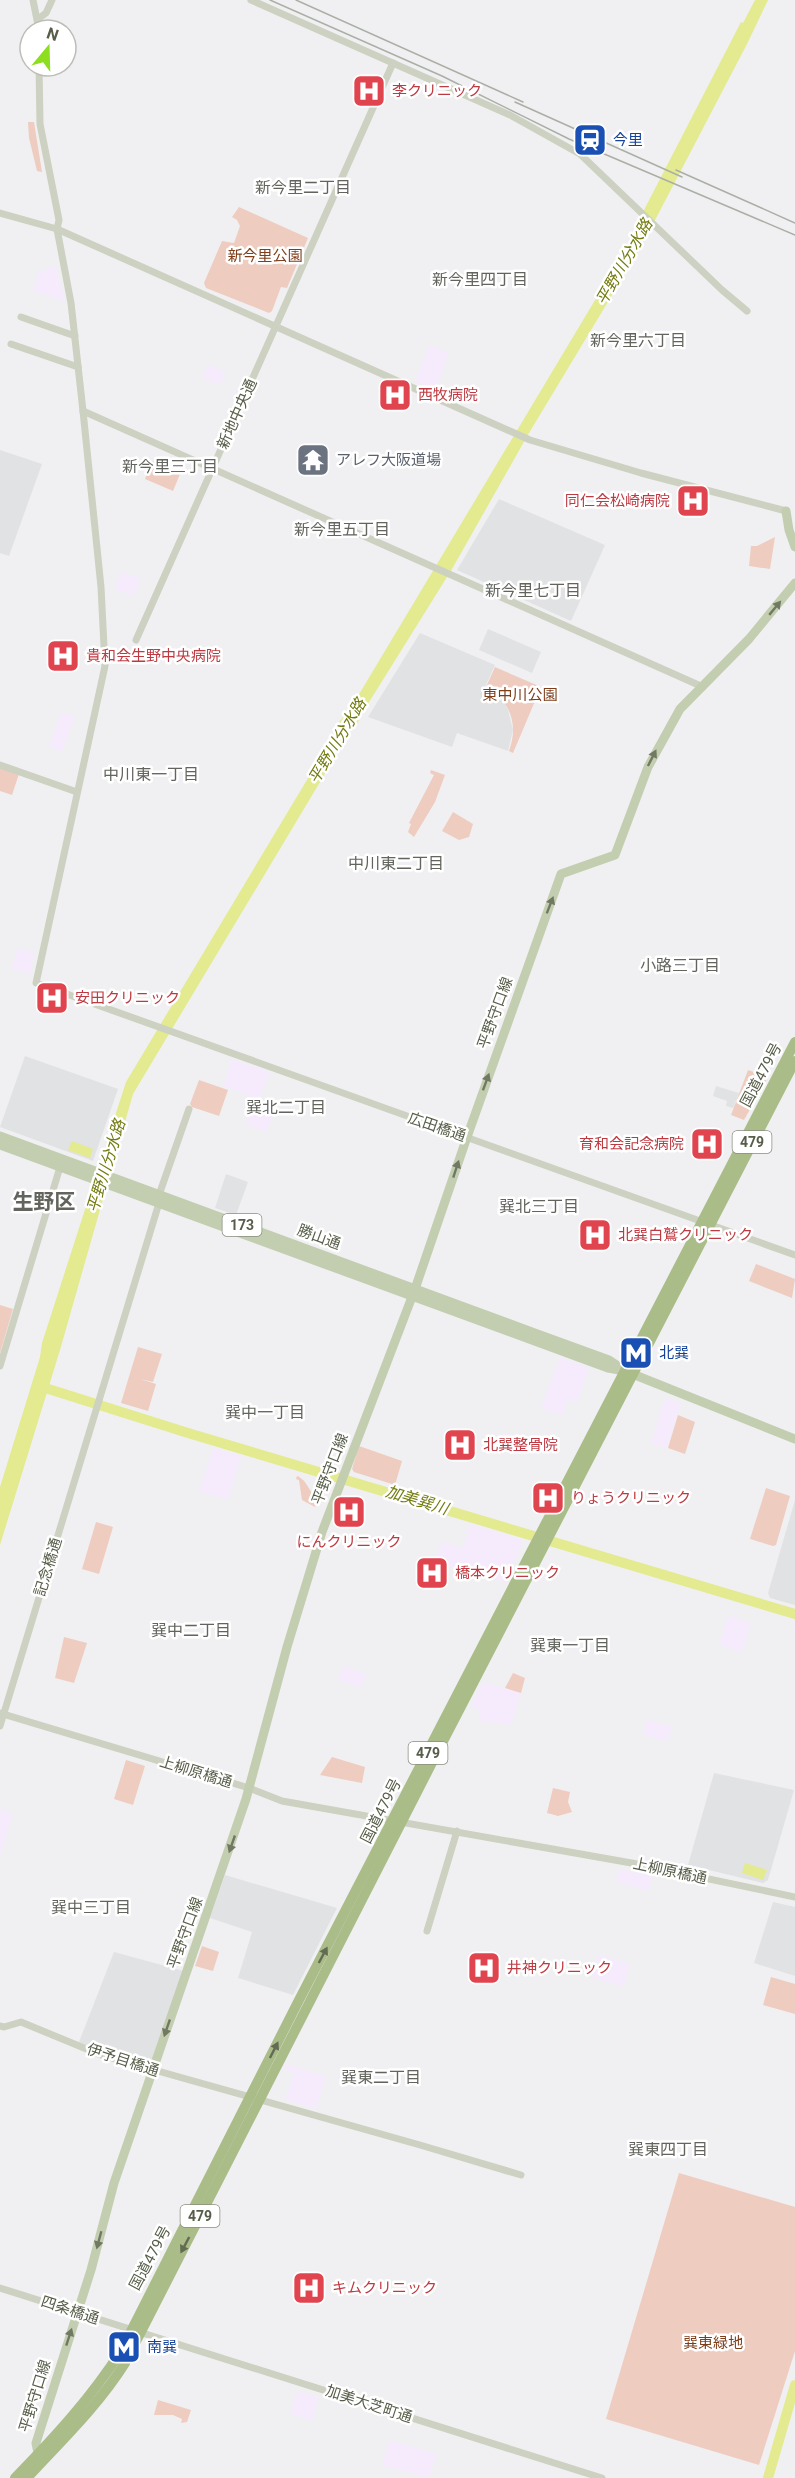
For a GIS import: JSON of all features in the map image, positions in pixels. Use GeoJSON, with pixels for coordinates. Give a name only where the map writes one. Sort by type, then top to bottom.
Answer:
{"type":"FeatureCollection","features":[{"type":"Feature","properties":{"kind":"highway","name":"国道479号"},"geometry":{"type":"LineString","coordinates":[[27,2478],[114,2381],[135,2331],[706,1223],[795,1042]]}},
{"type":"Feature","properties":{"kind":"highway","name":"国道479号"},"geometry":{"type":"LineString","coordinates":[[706,1223],[795,1061]]}},
{"type":"Feature","properties":{"kind":"highway","name":"国道479号"},"geometry":{"type":"LineString","coordinates":[[15,2478],[78,2411],[135,2331]]}},
{"type":"Feature","properties":{"kind":"main road"},"geometry":{"type":"LineString","coordinates":[[786,511],[795,518]]}},
{"type":"Feature","properties":{"kind":"main road"},"geometry":{"type":"LineString","coordinates":[[786,511],[795,547]]}},
{"type":"Feature","properties":{"kind":"main road","name":"平野守口線"},"geometry":{"type":"LineString","coordinates":[[38,2453],[36,2443],[91,2270],[114,2183],[249,1788],[322,1532],[414,1292],[561,874],[615,855],[628,816],[654,755],[680,709],[749,639],[795,583]]}},
{"type":"Feature","properties":{"kind":"main road","name":"勝山通"},"geometry":{"type":"LineString","coordinates":[[0,1137],[94,1175],[414,1292],[608,1368],[629,1372],[795,1439]]}},
{"type":"Feature","properties":{"kind":"main road","name":"勝山通"},"geometry":{"type":"LineString","coordinates":[[0,1145],[60,1167],[94,1175]]}},
{"type":"Feature","properties":{"kind":"street"},"geometry":{"type":"LineString","coordinates":[[33,0],[38,18]]}},
{"type":"Feature","properties":{"kind":"street"},"geometry":{"type":"LineString","coordinates":[[39,18],[46,13],[52,0]]}},
{"type":"Feature","properties":{"kind":"street"},"geometry":{"type":"LineString","coordinates":[[251,0],[510,115],[573,150],[589,162],[747,311]]}},
{"type":"Feature","properties":{"kind":"street","name":"新地中央通"},"geometry":{"type":"LineString","coordinates":[[136,640],[393,63]]}},
{"type":"Feature","properties":{"kind":"street"},"geometry":{"type":"LineString","coordinates":[[0,765],[77,792],[105,666],[100,587],[75,336],[57,229],[59,220],[40,124],[39,78]]}},
{"type":"Feature","properties":{"kind":"street"},"geometry":{"type":"LineString","coordinates":[[0,213],[57,229],[530,440],[641,473],[786,511]]}},
{"type":"Feature","properties":{"kind":"street"},"geometry":{"type":"LineString","coordinates":[[21,317],[75,336]]}},
{"type":"Feature","properties":{"kind":"street"},"geometry":{"type":"LineString","coordinates":[[11,344],[78,367]]}},
{"type":"Feature","properties":{"kind":"street"},"geometry":{"type":"LineString","coordinates":[[83,411],[703,687]]}},
{"type":"Feature","properties":{"kind":"street","name":"広田橋通"},"geometry":{"type":"LineString","coordinates":[[77,792],[36,983],[795,1255]]}},
{"type":"Feature","properties":{"kind":"street","name":"記念橋通"},"geometry":{"type":"LineString","coordinates":[[0,1726],[159,1199],[189,1109]]}},
{"type":"Feature","properties":{"kind":"street"},"geometry":{"type":"LineString","coordinates":[[0,1366],[60,1167]]}},
{"type":"Feature","properties":{"kind":"street","name":"上柳原橋通"},"geometry":{"type":"LineString","coordinates":[[2,1714],[249,1788],[282,1801],[638,1864],[795,1898]]}},
{"type":"Feature","properties":{"kind":"street"},"geometry":{"type":"LineString","coordinates":[[427,1931],[457,1831]]}},
{"type":"Feature","properties":{"kind":"street","name":"伊予目橋通"},"geometry":{"type":"LineString","coordinates":[[0,2026],[21,2022],[101,2055],[152,2071],[255,2098],[521,2175]]}},
{"type":"Feature","properties":{"kind":"street","name":"四条橋通"},"geometry":{"type":"LineString","coordinates":[[3,2289],[135,2331]]}},
{"type":"Feature","properties":{"kind":"street","name":"加美大芝町通"},"geometry":{"type":"LineString","coordinates":[[135,2331],[598,2477]]}},
{"type":"Feature","properties":{"kind":"shaded area"},"geometry":{"type":"Polygon","coordinates":[[[55,265],[65,301],[33,291],[38,273],[55,265]]]}},
{"type":"Feature","properties":{"kind":"shaded area"},"geometry":{"type":"Polygon","coordinates":[[[430,345],[449,353],[436,390],[415,381],[430,345]]]}},
{"type":"Feature","properties":{"kind":"shaded area"},"geometry":{"type":"Polygon","coordinates":[[[208,365],[226,372],[220,385],[202,378],[208,365]]]}},
{"type":"Feature","properties":{"kind":"shaded area"},"geometry":{"type":"Polygon","coordinates":[[[0,450],[42,464],[9,556],[0,553],[0,450]]]}},
{"type":"Feature","properties":{"kind":"shaded area"},"geometry":{"type":"Polygon","coordinates":[[[499,499],[605,545],[571,621],[457,570],[499,499]]]}},
{"type":"Feature","properties":{"kind":"shaded area"},"geometry":{"type":"Polygon","coordinates":[[[121,572],[140,578],[134,596],[115,589],[121,572]]]}},
{"type":"Feature","properties":{"kind":"shaded area"},"geometry":{"type":"Polygon","coordinates":[[[488,629],[541,652],[532,673],[479,650],[488,629]]]}},
{"type":"Feature","properties":{"kind":"shaded area"},"geometry":{"type":"Polygon","coordinates":[[[420,633],[495,665],[485,687],[504,702],[508,710],[513,730],[508,751],[457,733],[452,747],[368,717],[420,633]]]}},
{"type":"Feature","properties":{"kind":"shaded area"},"geometry":{"type":"Polygon","coordinates":[[[61,712],[75,716],[62,752],[49,747],[61,712]]]}},
{"type":"Feature","properties":{"kind":"shaded area"},"geometry":{"type":"Polygon","coordinates":[[[18,948],[34,953],[30,974],[11,968],[18,948]]]}},
{"type":"Feature","properties":{"kind":"shaded area"},"geometry":{"type":"Polygon","coordinates":[[[25,1056],[118,1089],[93,1161],[0,1127],[25,1056]]]}},
{"type":"Feature","properties":{"kind":"shaded area"},"geometry":{"type":"Polygon","coordinates":[[[232,1059],[270,1072],[259,1099],[223,1086],[232,1059]]]}},
{"type":"Feature","properties":{"kind":"shaded area"},"geometry":{"type":"Polygon","coordinates":[[[716,1086],[739,1093],[733,1108],[726,1106],[727,1101],[713,1096],[716,1086]]]}},
{"type":"Feature","properties":{"kind":"shaded area"},"geometry":{"type":"Polygon","coordinates":[[[255,1099],[276,1106],[267,1132],[246,1125],[255,1099]]]}},
{"type":"Feature","properties":{"kind":"shaded area"},"geometry":{"type":"Polygon","coordinates":[[[226,1174],[248,1182],[236,1215],[215,1208],[226,1174]]]}},
{"type":"Feature","properties":{"kind":"shaded area"},"geometry":{"type":"Polygon","coordinates":[[[560,1357],[589,1368],[577,1402],[568,1399],[563,1415],[541,1408],[560,1357]]]}},
{"type":"Feature","properties":{"kind":"shaded area"},"geometry":{"type":"Polygon","coordinates":[[[665,1398],[681,1403],[667,1448],[651,1443],[665,1398]]]}},
{"type":"Feature","properties":{"kind":"shaded area"},"geometry":{"type":"Polygon","coordinates":[[[213,1448],[241,1456],[228,1500],[199,1491],[213,1448]]]}},
{"type":"Feature","properties":{"kind":"shaded area"},"geometry":{"type":"Polygon","coordinates":[[[795,1500],[795,1605],[770,1598],[768,1593],[795,1500]]]}},
{"type":"Feature","properties":{"kind":"shaded area"},"geometry":{"type":"Polygon","coordinates":[[[470,1524],[523,1540],[506,1583],[433,1561],[443,1542],[463,1548],[470,1524]]]}},
{"type":"Feature","properties":{"kind":"shaded area"},"geometry":{"type":"Polygon","coordinates":[[[728,1616],[751,1623],[742,1652],[719,1645],[728,1616]]]}},
{"type":"Feature","properties":{"kind":"shaded area"},"geometry":{"type":"Polygon","coordinates":[[[343,1666],[367,1674],[360,1687],[338,1680],[343,1666]]]}},
{"type":"Feature","properties":{"kind":"shaded area"},"geometry":{"type":"Polygon","coordinates":[[[483,1682],[521,1693],[511,1725],[478,1720],[480,1710],[471,1706],[483,1682]]]}},
{"type":"Feature","properties":{"kind":"shaded area"},"geometry":{"type":"Polygon","coordinates":[[[647,1720],[672,1726],[668,1741],[643,1735],[647,1720]]]}},
{"type":"Feature","properties":{"kind":"shaded area"},"geometry":{"type":"Polygon","coordinates":[[[714,1773],[794,1790],[768,1880],[763,1883],[688,1865],[714,1773]]]}},
{"type":"Feature","properties":{"kind":"shaded area"},"geometry":{"type":"Polygon","coordinates":[[[0,1809],[13,1813],[0,1856],[0,1809]]]}},
{"type":"Feature","properties":{"kind":"shaded area"},"geometry":{"type":"Polygon","coordinates":[[[620,1869],[653,1876],[648,1891],[616,1882],[620,1869]]]}},
{"type":"Feature","properties":{"kind":"shaded area"},"geometry":{"type":"Polygon","coordinates":[[[225,1875],[337,1908],[293,1995],[238,1978],[252,1932],[210,1918],[225,1875]]]}},
{"type":"Feature","properties":{"kind":"shaded area"},"geometry":{"type":"Polygon","coordinates":[[[773,1902],[795,1907],[795,1976],[754,1963],[773,1902]]]}},
{"type":"Feature","properties":{"kind":"shaded area"},"geometry":{"type":"Polygon","coordinates":[[[114,1952],[184,1971],[150,2068],[101,2053],[79,2042],[114,1952]]]}},
{"type":"Feature","properties":{"kind":"shaded area"},"geometry":{"type":"Polygon","coordinates":[[[599,1955],[630,1964],[624,1987],[592,1977],[599,1955]]]}},
{"type":"Feature","properties":{"kind":"shaded area"},"geometry":{"type":"Polygon","coordinates":[[[286,2064],[326,2077],[316,2109],[285,2100],[294,2073],[284,2069],[286,2064]]]}},
{"type":"Feature","properties":{"kind":"shaded area"},"geometry":{"type":"Polygon","coordinates":[[[301,2392],[319,2397],[312,2420],[290,2414],[296,2394],[301,2392]]]}},
{"type":"Feature","properties":{"kind":"shaded area"},"geometry":{"type":"Polygon","coordinates":[[[389,2440],[436,2454],[429,2478],[382,2465],[389,2440]]]}},
{"type":"Feature","properties":{"kind":"green space"},"geometry":{"type":"Polygon","coordinates":[[[28,122],[34,122],[42,172],[37,171],[29,138],[28,122]]]}},
{"type":"Feature","properties":{"kind":"green space","name":"新今里公園"},"geometry":{"type":"Polygon","coordinates":[[[239,207],[308,238],[287,288],[281,287],[272,311],[269,313],[206,288],[204,283],[222,241],[234,243],[240,226],[232,217],[239,207]]]}},
{"type":"Feature","properties":{"kind":"green space"},"geometry":{"type":"Polygon","coordinates":[[[152,461],[180,474],[173,491],[145,479],[152,461]]]}},
{"type":"Feature","properties":{"kind":"green space"},"geometry":{"type":"Polygon","coordinates":[[[775,537],[770,569],[749,566],[751,546],[757,546],[775,537]]]}},
{"type":"Feature","properties":{"kind":"green space","name":"東中川公園"},"geometry":{"type":"Polygon","coordinates":[[[495,667],[541,687],[513,753],[509,751],[513,732],[510,714],[501,699],[486,687],[495,667]]]}},
{"type":"Feature","properties":{"kind":"green space"},"geometry":{"type":"Polygon","coordinates":[[[0,767],[19,774],[12,795],[0,791],[0,767]]]}},
{"type":"Feature","properties":{"kind":"green space"},"geometry":{"type":"Polygon","coordinates":[[[431,770],[445,775],[435,802],[414,837],[408,832],[411,824],[409,823],[434,775],[430,773],[431,770]]]}},
{"type":"Feature","properties":{"kind":"green space"},"geometry":{"type":"Polygon","coordinates":[[[453,812],[473,824],[469,837],[459,840],[442,831],[453,812]]]}},
{"type":"Feature","properties":{"kind":"green space"},"geometry":{"type":"Polygon","coordinates":[[[748,1070],[768,1077],[744,1120],[731,1115],[748,1070]]]}},
{"type":"Feature","properties":{"kind":"green space"},"geometry":{"type":"Polygon","coordinates":[[[199,1080],[228,1090],[219,1116],[192,1107],[190,1104],[199,1080]]]}},
{"type":"Feature","properties":{"kind":"green space"},"geometry":{"type":"Polygon","coordinates":[[[756,1264],[795,1279],[792,1298],[749,1281],[756,1264]]]}},
{"type":"Feature","properties":{"kind":"green space"},"geometry":{"type":"Polygon","coordinates":[[[0,1305],[13,1309],[0,1353],[0,1305]]]}},
{"type":"Feature","properties":{"kind":"green space"},"geometry":{"type":"Polygon","coordinates":[[[138,1347],[162,1354],[153,1382],[140,1379],[156,1384],[148,1411],[121,1403],[138,1347]]]}},
{"type":"Feature","properties":{"kind":"green space"},"geometry":{"type":"Polygon","coordinates":[[[678,1415],[695,1422],[685,1454],[668,1448],[678,1415]]]}},
{"type":"Feature","properties":{"kind":"green space"},"geometry":{"type":"Polygon","coordinates":[[[359,1446],[402,1461],[395,1485],[354,1472],[352,1469],[359,1446]]]}},
{"type":"Feature","properties":{"kind":"green space"},"geometry":{"type":"Polygon","coordinates":[[[297,1476],[318,1498],[315,1507],[302,1500],[297,1476]]]}},
{"type":"Feature","properties":{"kind":"green space"},"geometry":{"type":"Polygon","coordinates":[[[766,1488],[790,1496],[776,1545],[773,1546],[750,1539],[766,1488]]]}},
{"type":"Feature","properties":{"kind":"green space"},"geometry":{"type":"Polygon","coordinates":[[[96,1522],[113,1527],[99,1574],[82,1569],[96,1522]]]}},
{"type":"Feature","properties":{"kind":"green space"},"geometry":{"type":"Polygon","coordinates":[[[64,1637],[87,1643],[74,1683],[55,1678],[64,1637]]]}},
{"type":"Feature","properties":{"kind":"green space"},"geometry":{"type":"Polygon","coordinates":[[[513,1673],[525,1678],[521,1693],[505,1688],[513,1673]]]}},
{"type":"Feature","properties":{"kind":"green space"},"geometry":{"type":"Polygon","coordinates":[[[332,1757],[365,1767],[362,1783],[320,1775],[332,1757]]]}},
{"type":"Feature","properties":{"kind":"green space"},"geometry":{"type":"Polygon","coordinates":[[[126,1760],[145,1766],[133,1805],[114,1799],[126,1760]]]}},
{"type":"Feature","properties":{"kind":"green space"},"geometry":{"type":"Polygon","coordinates":[[[553,1788],[570,1792],[568,1802],[572,1812],[558,1816],[547,1813],[553,1788]]]}},
{"type":"Feature","properties":{"kind":"green space"},"geometry":{"type":"Polygon","coordinates":[[[202,1946],[219,1952],[213,1971],[195,1966],[202,1946]]]}},
{"type":"Feature","properties":{"kind":"green space"},"geometry":{"type":"Polygon","coordinates":[[[771,1977],[795,1984],[795,2014],[763,2005],[771,1977]]]}},
{"type":"Feature","properties":{"kind":"green space","name":"巽東緑地"},"geometry":{"type":"Polygon","coordinates":[[[679,2173],[795,2207],[795,2351],[759,2465],[606,2419],[679,2173]]]}},
{"type":"Feature","properties":{"kind":"green space"},"geometry":{"type":"Polygon","coordinates":[[[158,2400],[191,2410],[187,2422],[181,2423],[182,2419],[173,2415],[154,2415],[158,2400]]]}},
{"type":"Feature","properties":{"kind":"water","name":"平野川分水路"},"geometry":{"type":"Polygon","coordinates":[[[755,0],[768,0],[641,247],[529,433],[452,569],[361,715],[356,727],[353,727],[133,1094],[60,1350],[0,1545],[0,1487],[40,1357],[42,1343],[126,1082],[341,723],[339,722],[349,711],[631,240],[645,208],[741,22],[743,23],[755,0]]]}},
{"type":"Feature","properties":{"kind":"water"},"geometry":{"type":"Polygon","coordinates":[[[72,1141],[93,1149],[90,1158],[68,1150],[72,1141]]]}},
{"type":"Feature","properties":{"kind":"water"},"geometry":{"type":"Polygon","coordinates":[[[745,1863],[767,1870],[763,1880],[742,1873],[745,1863]]]}},
{"type":"Feature","properties":{"kind":"waterway","name":"加美巽川"},"geometry":{"type":"LineString","coordinates":[[39,1386],[188,1433],[795,1614]]}},
{"type":"Feature","properties":{"kind":"waterway","name":"加美巽川"},"geometry":{"type":"LineString","coordinates":[[768,2478],[795,2385]]}},
{"type":"Feature","properties":{"kind":"railway"},"geometry":{"type":"LineString","coordinates":[[270,0],[442,76],[569,139],[795,235]]}},
{"type":"Feature","properties":{"kind":"railway"},"geometry":{"type":"LineString","coordinates":[[296,0],[523,102]]}},
{"type":"Feature","properties":{"kind":"railway"},"geometry":{"type":"LineString","coordinates":[[515,102],[682,177]]}},
{"type":"Feature","properties":{"kind":"railway"},"geometry":{"type":"LineString","coordinates":[[676,170],[795,223]]}},
{"type":"Feature","properties":{"kind":"place","name":"李クリニック"},"geometry":{"type":"Point","coordinates":[369,91]}},
{"type":"Feature","properties":{"kind":"place","name":"今里"},"geometry":{"type":"Point","coordinates":[590,140]}},
{"type":"Feature","properties":{"kind":"place","name":"西牧病院"},"geometry":{"type":"Point","coordinates":[395,395]}},
{"type":"Feature","properties":{"kind":"place","name":"アレフ大阪道場"},"geometry":{"type":"Point","coordinates":[313,460]}},
{"type":"Feature","properties":{"kind":"place","name":"同仁会松崎病院"},"geometry":{"type":"Point","coordinates":[693,501]}},
{"type":"Feature","properties":{"kind":"place","name":"貴和会生野中央病院"},"geometry":{"type":"Point","coordinates":[63,656]}},
{"type":"Feature","properties":{"kind":"place","name":"安田クリニック"},"geometry":{"type":"Point","coordinates":[52,998]}},
{"type":"Feature","properties":{"kind":"place","name":"育和会記念病院"},"geometry":{"type":"Point","coordinates":[707,1144]}},
{"type":"Feature","properties":{"kind":"place","name":"北巽白鷲クリニック"},"geometry":{"type":"Point","coordinates":[595,1235]}},
{"type":"Feature","properties":{"kind":"place","name":"北巽"},"geometry":{"type":"Point","coordinates":[636,1353]}},
{"type":"Feature","properties":{"kind":"place","name":"北巽整骨院"},"geometry":{"type":"Point","coordinates":[460,1445]}},
{"type":"Feature","properties":{"kind":"place","name":"りょうクリニック"},"geometry":{"type":"Point","coordinates":[548,1498]}},
{"type":"Feature","properties":{"kind":"place","name":"にんクリニック"},"geometry":{"type":"Point","coordinates":[349,1512]}},
{"type":"Feature","properties":{"kind":"place","name":"橋本クリニック"},"geometry":{"type":"Point","coordinates":[432,1573]}},
{"type":"Feature","properties":{"kind":"place","name":"井神クリニック"},"geometry":{"type":"Point","coordinates":[484,1968]}},
{"type":"Feature","properties":{"kind":"place","name":"キムクリニック"},"geometry":{"type":"Point","coordinates":[309,2288]}},
{"type":"Feature","properties":{"kind":"place","name":"南巽"},"geometry":{"type":"Point","coordinates":[124,2347]}},
{"type":"Feature","properties":{"kind":"district","name":"新今里二丁目"},"geometry":{"type":"Point","coordinates":[303,187]}},
{"type":"Feature","properties":{"kind":"district","name":"新今里四丁目"},"geometry":{"type":"Point","coordinates":[480,279]}},
{"type":"Feature","properties":{"kind":"district","name":"新今里六丁目"},"geometry":{"type":"Point","coordinates":[638,340]}},
{"type":"Feature","properties":{"kind":"district","name":"新今里三丁目"},"geometry":{"type":"Point","coordinates":[170,466]}},
{"type":"Feature","properties":{"kind":"district","name":"新今里五丁目"},"geometry":{"type":"Point","coordinates":[342,529]}},
{"type":"Feature","properties":{"kind":"district","name":"新今里七丁目"},"geometry":{"type":"Point","coordinates":[533,590]}},
{"type":"Feature","properties":{"kind":"district","name":"中川東一丁目"},"geometry":{"type":"Point","coordinates":[151,774]}},
{"type":"Feature","properties":{"kind":"district","name":"中川東二丁目"},"geometry":{"type":"Point","coordinates":[396,863]}},
{"type":"Feature","properties":{"kind":"district","name":"小路三丁目"},"geometry":{"type":"Point","coordinates":[680,965]}},
{"type":"Feature","properties":{"kind":"district","name":"巽北二丁目"},"geometry":{"type":"Point","coordinates":[286,1107]}},
{"type":"Feature","properties":{"kind":"district","name":"生野区"},"geometry":{"type":"Point","coordinates":[44,1202]}},
{"type":"Feature","properties":{"kind":"district","name":"巽北三丁目"},"geometry":{"type":"Point","coordinates":[539,1206]}},
{"type":"Feature","properties":{"kind":"district","name":"巽中一丁目"},"geometry":{"type":"Point","coordinates":[265,1412]}},
{"type":"Feature","properties":{"kind":"district","name":"巽中二丁目"},"geometry":{"type":"Point","coordinates":[191,1630]}},
{"type":"Feature","properties":{"kind":"district","name":"巽東一丁目"},"geometry":{"type":"Point","coordinates":[570,1645]}},
{"type":"Feature","properties":{"kind":"district","name":"巽中三丁目"},"geometry":{"type":"Point","coordinates":[91,1907]}},
{"type":"Feature","properties":{"kind":"district","name":"巽東二丁目"},"geometry":{"type":"Point","coordinates":[381,2077]}},
{"type":"Feature","properties":{"kind":"district","name":"巽東四丁目"},"geometry":{"type":"Point","coordinates":[668,2149]}}]}
